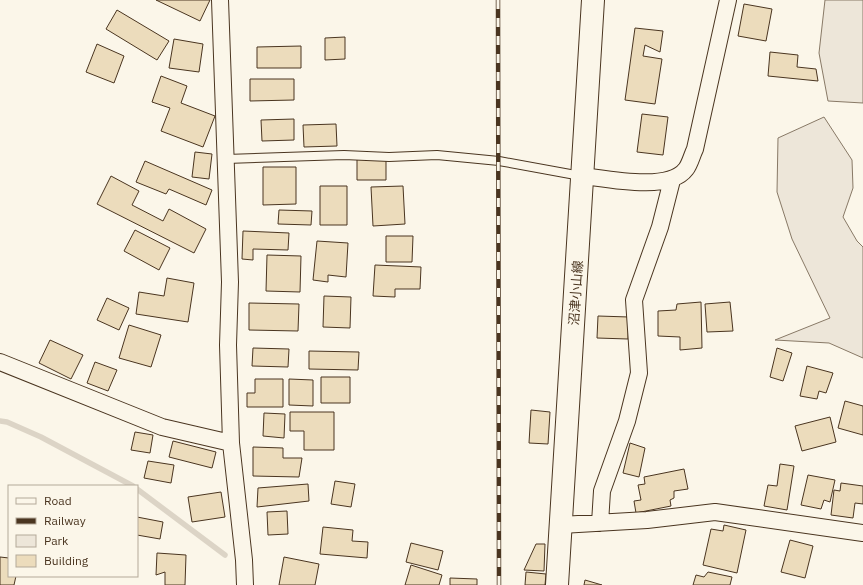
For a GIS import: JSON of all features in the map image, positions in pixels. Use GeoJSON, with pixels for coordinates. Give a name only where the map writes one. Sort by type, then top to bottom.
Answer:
{"type":"FeatureCollection","features":[{"type":"Feature","properties":{"kind":"main road","name":"沼津小山線"},"geometry":{"type":"LineString","coordinates":[[557,585],[593,0]]}},
{"type":"Feature","properties":{"kind":"street"},"geometry":{"type":"LineString","coordinates":[[220,0],[230,282],[228,345],[231,443],[244,560],[244,585]]}},
{"type":"Feature","properties":{"kind":"street"},"geometry":{"type":"LineString","coordinates":[[583,176],[647,183],[672,180],[686,170],[695,149],[728,0]]}},
{"type":"Feature","properties":{"kind":"street"},"geometry":{"type":"LineString","coordinates":[[600,523],[602,491],[627,421],[639,373],[634,300],[660,227],[672,180]]}},
{"type":"Feature","properties":{"kind":"street"},"geometry":{"type":"LineString","coordinates":[[0,362],[162,427],[231,443]]}},
{"type":"Feature","properties":{"kind":"street"},"geometry":{"type":"LineString","coordinates":[[561,525],[647,520],[715,512],[863,533]]}},
{"type":"Feature","properties":{"kind":"lane"},"geometry":{"type":"LineString","coordinates":[[226,159],[344,155],[437,155],[499,161],[583,176]]}},
{"type":"Feature","properties":{"kind":"green space"},"geometry":{"type":"Polygon","coordinates":[[[825,0],[863,0],[863,103],[828,101],[819,53],[825,0]]]}},
{"type":"Feature","properties":{"kind":"green space"},"geometry":{"type":"Polygon","coordinates":[[[824,117],[852,160],[853,188],[843,217],[857,241],[863,247],[863,358],[829,343],[775,340],[830,318],[792,239],[777,192],[778,138],[824,117]]]}},
{"type":"Feature","properties":{"kind":"building"},"geometry":{"type":"Polygon","coordinates":[[[156,0],[210,0],[200,21],[156,0]]]}},
{"type":"Feature","properties":{"kind":"building"},"geometry":{"type":"Polygon","coordinates":[[[744,4],[772,9],[766,41],[738,36],[744,4]]]}},
{"type":"Feature","properties":{"kind":"building"},"geometry":{"type":"Polygon","coordinates":[[[117,10],[169,41],[157,60],[106,29],[117,10]]]}},
{"type":"Feature","properties":{"kind":"building"},"geometry":{"type":"Polygon","coordinates":[[[635,28],[663,31],[660,52],[645,45],[643,56],[662,59],[655,104],[625,100],[635,28]]]}},
{"type":"Feature","properties":{"kind":"building"},"geometry":{"type":"Polygon","coordinates":[[[345,37],[345,59],[325,60],[325,38],[345,37]]]}},
{"type":"Feature","properties":{"kind":"building"},"geometry":{"type":"Polygon","coordinates":[[[174,39],[203,44],[199,72],[169,68],[174,39]]]}},
{"type":"Feature","properties":{"kind":"building"},"geometry":{"type":"Polygon","coordinates":[[[97,44],[124,56],[114,83],[86,72],[97,44]]]}},
{"type":"Feature","properties":{"kind":"building"},"geometry":{"type":"Polygon","coordinates":[[[301,46],[301,68],[257,68],[257,47],[301,46]]]}},
{"type":"Feature","properties":{"kind":"building"},"geometry":{"type":"Polygon","coordinates":[[[770,52],[798,55],[797,67],[816,69],[818,81],[768,76],[770,52]]]}},
{"type":"Feature","properties":{"kind":"building"},"geometry":{"type":"Polygon","coordinates":[[[161,76],[187,86],[181,103],[215,116],[203,147],[161,131],[170,108],[152,102],[161,76]]]}},
{"type":"Feature","properties":{"kind":"building"},"geometry":{"type":"Polygon","coordinates":[[[250,79],[294,79],[294,100],[250,101],[250,79]]]}},
{"type":"Feature","properties":{"kind":"building"},"geometry":{"type":"Polygon","coordinates":[[[642,114],[668,117],[663,155],[637,152],[642,114]]]}},
{"type":"Feature","properties":{"kind":"building"},"geometry":{"type":"Polygon","coordinates":[[[294,119],[294,140],[262,141],[261,120],[294,119]]]}},
{"type":"Feature","properties":{"kind":"building"},"geometry":{"type":"Polygon","coordinates":[[[336,124],[337,146],[304,147],[303,125],[336,124]]]}},
{"type":"Feature","properties":{"kind":"building"},"geometry":{"type":"Polygon","coordinates":[[[195,152],[212,154],[209,179],[192,177],[195,152]]]}},
{"type":"Feature","properties":{"kind":"building"},"geometry":{"type":"Polygon","coordinates":[[[357,159],[386,159],[386,180],[357,180],[357,159]]]}},
{"type":"Feature","properties":{"kind":"building"},"geometry":{"type":"Polygon","coordinates":[[[145,161],[212,190],[206,205],[169,189],[166,194],[136,182],[145,161]]]}},
{"type":"Feature","properties":{"kind":"building"},"geometry":{"type":"Polygon","coordinates":[[[263,167],[296,167],[296,204],[263,205],[263,167]]]}},
{"type":"Feature","properties":{"kind":"building"},"geometry":{"type":"Polygon","coordinates":[[[111,176],[139,191],[132,205],[163,221],[169,209],[206,229],[194,253],[97,204],[111,176]]]}},
{"type":"Feature","properties":{"kind":"building"},"geometry":{"type":"Polygon","coordinates":[[[320,186],[347,186],[347,225],[320,225],[320,186]]]}},
{"type":"Feature","properties":{"kind":"building"},"geometry":{"type":"Polygon","coordinates":[[[403,186],[405,224],[373,226],[371,187],[403,186]]]}},
{"type":"Feature","properties":{"kind":"building"},"geometry":{"type":"Polygon","coordinates":[[[279,210],[312,211],[311,225],[278,224],[279,210]]]}},
{"type":"Feature","properties":{"kind":"building"},"geometry":{"type":"Polygon","coordinates":[[[135,230],[170,248],[159,270],[124,251],[135,230]]]}},
{"type":"Feature","properties":{"kind":"building"},"geometry":{"type":"Polygon","coordinates":[[[243,231],[289,233],[288,250],[253,249],[253,260],[242,259],[243,231]]]}},
{"type":"Feature","properties":{"kind":"building"},"geometry":{"type":"Polygon","coordinates":[[[386,236],[413,236],[412,262],[386,262],[386,236]]]}},
{"type":"Feature","properties":{"kind":"building"},"geometry":{"type":"Polygon","coordinates":[[[317,241],[348,243],[346,277],[328,275],[328,282],[313,280],[317,241]]]}},
{"type":"Feature","properties":{"kind":"building"},"geometry":{"type":"Polygon","coordinates":[[[267,255],[301,256],[300,292],[266,291],[267,255]]]}},
{"type":"Feature","properties":{"kind":"building"},"geometry":{"type":"Polygon","coordinates":[[[375,265],[421,267],[420,289],[395,289],[395,297],[373,296],[375,265]]]}},
{"type":"Feature","properties":{"kind":"building"},"geometry":{"type":"Polygon","coordinates":[[[167,278],[194,283],[188,322],[136,314],[139,292],[164,296],[167,278]]]}},
{"type":"Feature","properties":{"kind":"building"},"geometry":{"type":"Polygon","coordinates":[[[324,296],[351,297],[350,328],[323,327],[324,296]]]}},
{"type":"Feature","properties":{"kind":"building"},"geometry":{"type":"Polygon","coordinates":[[[107,298],[129,308],[119,330],[97,320],[107,298]]]}},
{"type":"Feature","properties":{"kind":"building"},"geometry":{"type":"Polygon","coordinates":[[[701,302],[702,348],[680,350],[680,337],[658,336],[658,311],[676,310],[677,304],[701,302]]]}},
{"type":"Feature","properties":{"kind":"building"},"geometry":{"type":"Polygon","coordinates":[[[730,302],[733,331],[707,332],[705,304],[730,302]]]}},
{"type":"Feature","properties":{"kind":"building"},"geometry":{"type":"Polygon","coordinates":[[[249,303],[299,304],[298,331],[249,330],[249,303]]]}},
{"type":"Feature","properties":{"kind":"building"},"geometry":{"type":"Polygon","coordinates":[[[598,316],[629,317],[628,339],[597,338],[598,316]]]}},
{"type":"Feature","properties":{"kind":"building"},"geometry":{"type":"Polygon","coordinates":[[[129,325],[161,335],[151,367],[119,358],[129,325]]]}},
{"type":"Feature","properties":{"kind":"building"},"geometry":{"type":"Polygon","coordinates":[[[50,340],[83,355],[71,379],[39,363],[50,340]]]}},
{"type":"Feature","properties":{"kind":"building"},"geometry":{"type":"Polygon","coordinates":[[[253,348],[289,349],[288,367],[252,366],[253,348]]]}},
{"type":"Feature","properties":{"kind":"building"},"geometry":{"type":"Polygon","coordinates":[[[777,348],[792,353],[783,381],[770,377],[777,348]]]}},
{"type":"Feature","properties":{"kind":"building"},"geometry":{"type":"Polygon","coordinates":[[[309,351],[359,352],[358,370],[309,369],[309,351]]]}},
{"type":"Feature","properties":{"kind":"building"},"geometry":{"type":"Polygon","coordinates":[[[95,362],[117,370],[108,391],[87,383],[95,362]]]}},
{"type":"Feature","properties":{"kind":"building"},"geometry":{"type":"Polygon","coordinates":[[[807,366],[833,373],[826,393],[819,391],[817,399],[800,396],[807,366]]]}},
{"type":"Feature","properties":{"kind":"building"},"geometry":{"type":"Polygon","coordinates":[[[321,377],[350,377],[350,403],[321,403],[321,377]]]}},
{"type":"Feature","properties":{"kind":"building"},"geometry":{"type":"Polygon","coordinates":[[[255,379],[283,379],[283,407],[247,407],[247,393],[255,393],[255,379]]]}},
{"type":"Feature","properties":{"kind":"building"},"geometry":{"type":"Polygon","coordinates":[[[289,379],[313,380],[313,406],[289,405],[289,379]]]}},
{"type":"Feature","properties":{"kind":"building"},"geometry":{"type":"Polygon","coordinates":[[[845,401],[863,406],[863,435],[838,428],[845,401]]]}},
{"type":"Feature","properties":{"kind":"building"},"geometry":{"type":"Polygon","coordinates":[[[531,410],[550,412],[548,444],[529,443],[531,410]]]}},
{"type":"Feature","properties":{"kind":"building"},"geometry":{"type":"Polygon","coordinates":[[[290,412],[334,412],[334,450],[304,450],[304,431],[290,431],[290,412]]]}},
{"type":"Feature","properties":{"kind":"building"},"geometry":{"type":"Polygon","coordinates":[[[264,413],[285,414],[284,438],[263,436],[264,413]]]}},
{"type":"Feature","properties":{"kind":"building"},"geometry":{"type":"Polygon","coordinates":[[[830,417],[836,442],[802,451],[795,426],[830,417]]]}},
{"type":"Feature","properties":{"kind":"building"},"geometry":{"type":"Polygon","coordinates":[[[135,432],[153,435],[150,453],[131,450],[135,432]]]}},
{"type":"Feature","properties":{"kind":"building"},"geometry":{"type":"Polygon","coordinates":[[[173,441],[216,452],[212,468],[169,457],[173,441]]]}},
{"type":"Feature","properties":{"kind":"building"},"geometry":{"type":"Polygon","coordinates":[[[630,443],[645,448],[639,477],[623,473],[630,443]]]}},
{"type":"Feature","properties":{"kind":"building"},"geometry":{"type":"Polygon","coordinates":[[[253,447],[283,448],[283,458],[302,458],[299,477],[253,476],[253,447]]]}},
{"type":"Feature","properties":{"kind":"building"},"geometry":{"type":"Polygon","coordinates":[[[148,461],[174,465],[171,483],[144,478],[148,461]]]}},
{"type":"Feature","properties":{"kind":"building"},"geometry":{"type":"Polygon","coordinates":[[[780,464],[794,466],[787,510],[764,506],[768,485],[777,486],[780,464]]]}},
{"type":"Feature","properties":{"kind":"building"},"geometry":{"type":"Polygon","coordinates":[[[684,469],[688,489],[674,491],[674,498],[670,500],[671,506],[636,513],[634,501],[641,500],[638,485],[645,484],[644,477],[684,469]]]}},
{"type":"Feature","properties":{"kind":"building"},"geometry":{"type":"Polygon","coordinates":[[[808,475],[835,480],[830,502],[824,500],[821,509],[801,505],[808,475]]]}},
{"type":"Feature","properties":{"kind":"building"},"geometry":{"type":"Polygon","coordinates":[[[335,481],[355,484],[351,507],[331,504],[335,481]]]}},
{"type":"Feature","properties":{"kind":"building"},"geometry":{"type":"Polygon","coordinates":[[[841,483],[863,486],[863,504],[855,503],[853,518],[831,515],[834,490],[840,491],[841,483]]]}},
{"type":"Feature","properties":{"kind":"building"},"geometry":{"type":"Polygon","coordinates":[[[308,484],[309,501],[257,507],[258,488],[308,484]]]}},
{"type":"Feature","properties":{"kind":"building"},"geometry":{"type":"Polygon","coordinates":[[[221,492],[225,517],[192,522],[188,497],[221,492]]]}},
{"type":"Feature","properties":{"kind":"building"},"geometry":{"type":"Polygon","coordinates":[[[287,511],[288,534],[268,535],[267,512],[287,511]]]}},
{"type":"Feature","properties":{"kind":"building"},"geometry":{"type":"Polygon","coordinates":[[[138,517],[163,522],[160,539],[138,535],[138,517]]]}},
{"type":"Feature","properties":{"kind":"building"},"geometry":{"type":"Polygon","coordinates":[[[724,525],[746,530],[737,573],[703,565],[711,529],[723,531],[724,525]]]}},
{"type":"Feature","properties":{"kind":"building"},"geometry":{"type":"Polygon","coordinates":[[[323,527],[353,530],[352,541],[368,542],[367,558],[320,554],[323,527]]]}},
{"type":"Feature","properties":{"kind":"building"},"geometry":{"type":"Polygon","coordinates":[[[790,540],[813,546],[805,578],[781,572],[790,540]]]}},
{"type":"Feature","properties":{"kind":"building"},"geometry":{"type":"Polygon","coordinates":[[[411,543],[443,551],[438,570],[406,562],[411,543]]]}},
{"type":"Feature","properties":{"kind":"building"},"geometry":{"type":"Polygon","coordinates":[[[536,544],[545,544],[544,571],[524,570],[536,544]]]}},
{"type":"Feature","properties":{"kind":"building"},"geometry":{"type":"Polygon","coordinates":[[[157,553],[186,555],[185,585],[165,585],[165,572],[156,575],[157,553]]]}},
{"type":"Feature","properties":{"kind":"building"},"geometry":{"type":"Polygon","coordinates":[[[0,557],[8,558],[8,577],[16,577],[14,585],[0,585],[0,557]]]}},
{"type":"Feature","properties":{"kind":"building"},"geometry":{"type":"Polygon","coordinates":[[[284,557],[319,564],[315,585],[279,585],[284,557]]]}},
{"type":"Feature","properties":{"kind":"building"},"geometry":{"type":"Polygon","coordinates":[[[411,565],[442,575],[439,585],[405,585],[411,565]]]}},
{"type":"Feature","properties":{"kind":"building"},"geometry":{"type":"Polygon","coordinates":[[[526,572],[546,574],[545,585],[525,585],[526,572]]]}},
{"type":"Feature","properties":{"kind":"building"},"geometry":{"type":"Polygon","coordinates":[[[708,572],[732,577],[730,585],[693,585],[696,575],[704,577],[708,572]]]}},
{"type":"Feature","properties":{"kind":"building"},"geometry":{"type":"Polygon","coordinates":[[[450,578],[477,579],[477,585],[450,585],[450,578]]]}},
{"type":"Feature","properties":{"kind":"building"},"geometry":{"type":"Polygon","coordinates":[[[585,580],[602,585],[584,585],[585,580]]]}},
{"type":"Feature","properties":{"kind":"waterway"},"geometry":{"type":"LineString","coordinates":[[0,421],[7,422],[41,437],[131,485]]}},
{"type":"Feature","properties":{"kind":"waterway"},"geometry":{"type":"LineString","coordinates":[[138,490],[225,555]]}},
{"type":"Feature","properties":{"kind":"railway"},"geometry":{"type":"LineString","coordinates":[[498,0],[499,585]]}}]}
